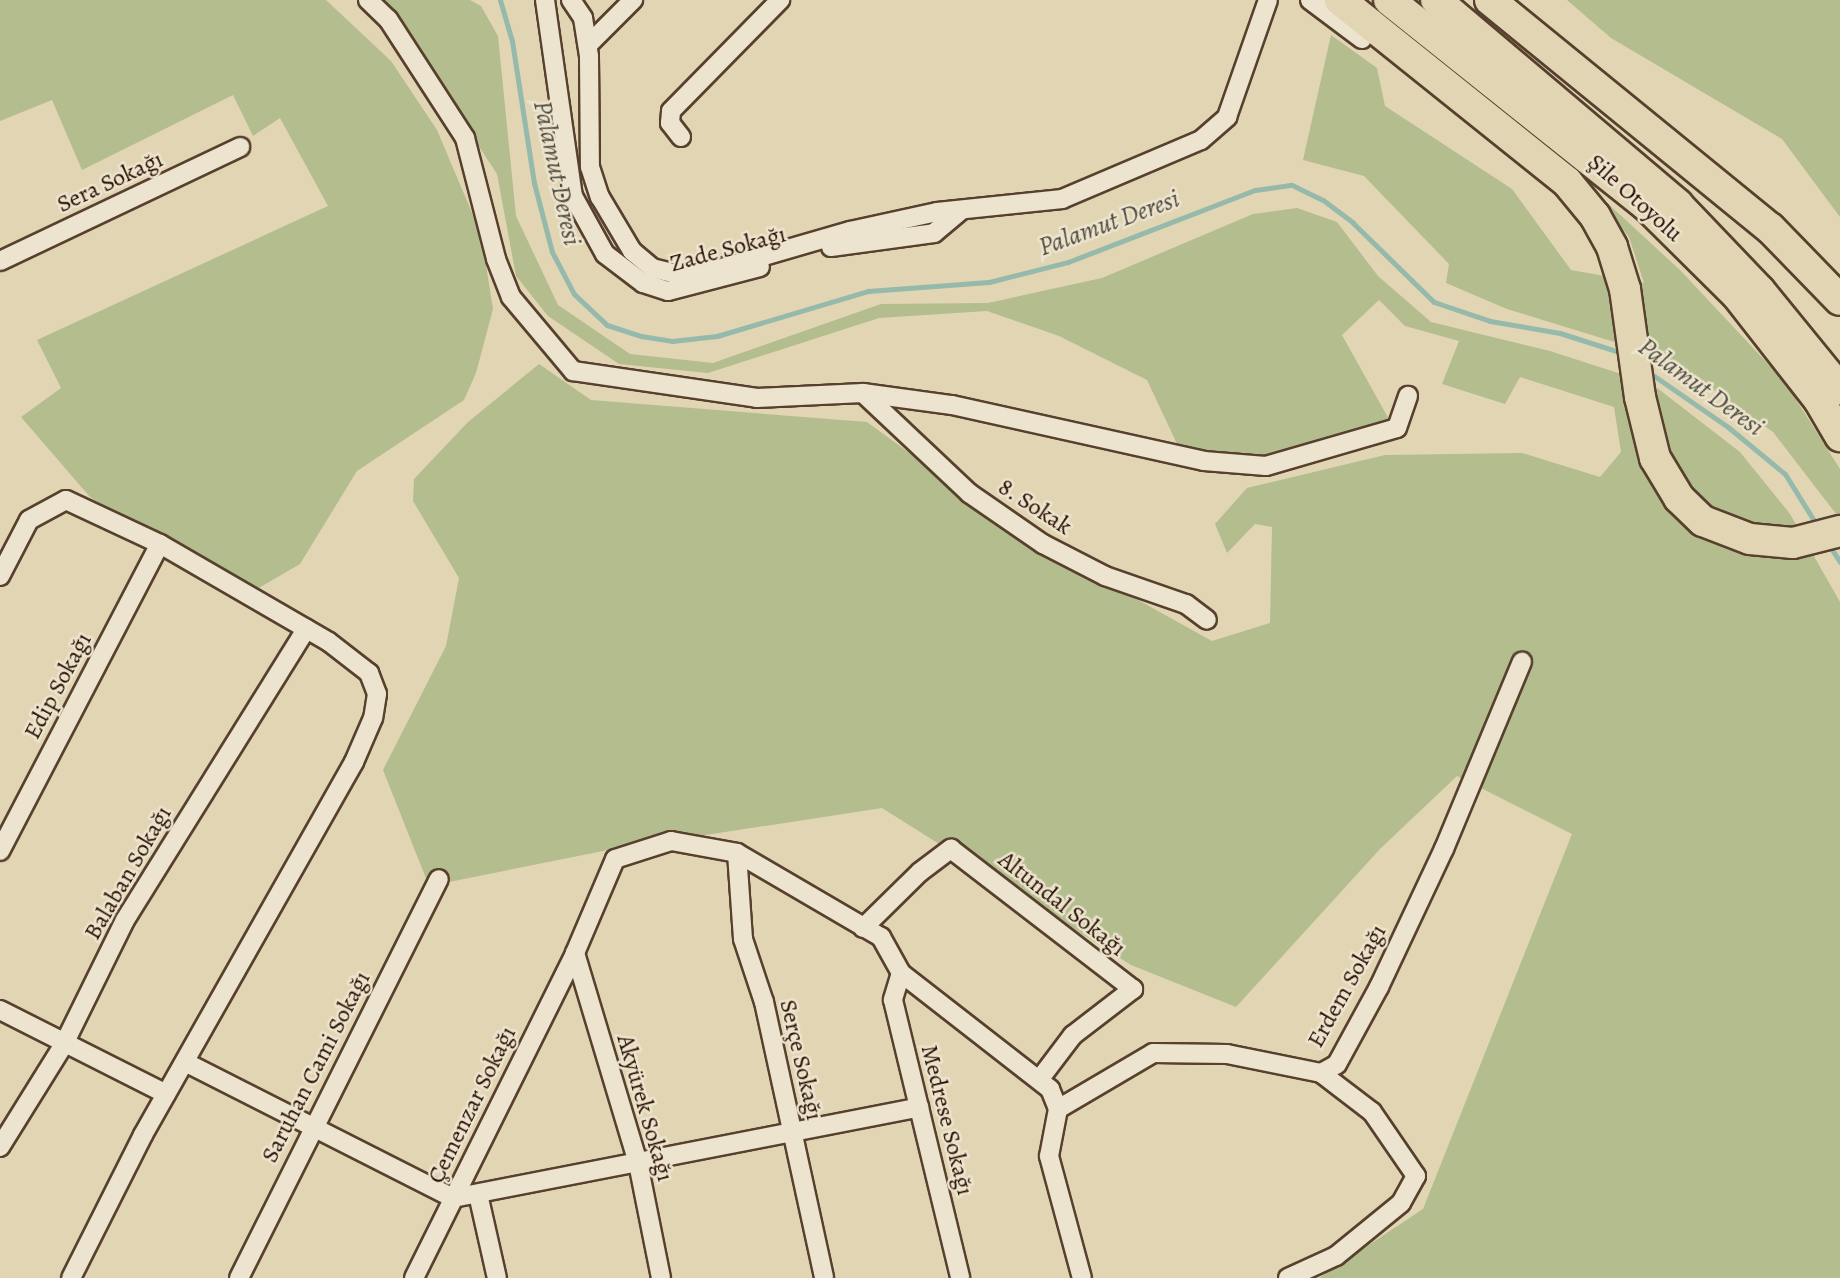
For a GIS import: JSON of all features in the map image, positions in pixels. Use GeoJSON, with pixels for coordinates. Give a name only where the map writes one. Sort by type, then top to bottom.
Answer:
{"type":"FeatureCollection","features":[{"type":"Feature","properties":{"kind":"highway"},"geometry":{"type":"LineString","coordinates":[[1340,0],[1567,182],[1595,216],[1612,247],[1625,289],[1640,397],[1655,457],[1679,498],[1703,521],[1750,539],[1793,543],[1840,531]]}},
{"type":"Feature","properties":{"kind":"highway","name":"Şile Otoyolu"},"geometry":{"type":"LineString","coordinates":[[1389,0],[1645,204],[1737,295],[1819,401],[1840,436]]}},
{"type":"Feature","properties":{"kind":"highway","name":"Şile Otoyolu"},"geometry":{"type":"LineString","coordinates":[[1436,0],[1677,204],[1760,291],[1840,389]]}},
{"type":"Feature","properties":{"kind":"highway"},"geometry":{"type":"LineString","coordinates":[[1490,0],[1770,228],[1840,300]]}},
{"type":"Feature","properties":{"kind":"highway"},"geometry":{"type":"LineString","coordinates":[[1531,32],[1677,204]]}},
{"type":"Feature","properties":{"kind":"street"},"geometry":{"type":"LineString","coordinates":[[368,0],[388,19],[465,138],[496,259],[511,297],[573,371],[757,398],[863,393],[952,405],[1204,460],[1266,466],[1397,428],[1408,396]]}},
{"type":"Feature","properties":{"kind":"street","name":"Zade Sokağı"},"geometry":{"type":"LineString","coordinates":[[545,0],[573,196],[605,254],[643,283],[668,291],[702,285],[845,244],[934,233],[961,210]]}},
{"type":"Feature","properties":{"kind":"street"},"geometry":{"type":"LineString","coordinates":[[571,0],[583,18],[593,89],[590,167],[613,225],[632,251],[652,268],[676,274],[712,271],[850,231],[961,210],[1062,199],[1201,140],[1227,117],[1268,0]]}},
{"type":"Feature","properties":{"kind":"street"},"geometry":{"type":"LineString","coordinates":[[587,46],[633,0]]}},
{"type":"Feature","properties":{"kind":"street"},"geometry":{"type":"LineString","coordinates":[[681,137],[670,122],[671,111],[780,0]]}},
{"type":"Feature","properties":{"kind":"street"},"geometry":{"type":"LineString","coordinates":[[1310,0],[1362,39]]}},
{"type":"Feature","properties":{"kind":"street","name":"Sera Sokağı"},"geometry":{"type":"LineString","coordinates":[[0,261],[240,147]]}},
{"type":"Feature","properties":{"kind":"street","name":"8. Sokak"},"geometry":{"type":"LineString","coordinates":[[863,393],[969,492],[1043,544],[1105,576],[1186,604],[1207,620]]}},
{"type":"Feature","properties":{"kind":"street"},"geometry":{"type":"LineString","coordinates":[[0,576],[29,520],[66,500],[160,544],[306,629],[369,673],[377,694],[373,718],[322,822],[166,1094],[71,1278]]}},
{"type":"Feature","properties":{"kind":"street","name":"Edip Sokağı"},"geometry":{"type":"LineString","coordinates":[[0,850],[160,544]]}},
{"type":"Feature","properties":{"kind":"street","name":"Balaban Sokağı"},"geometry":{"type":"LineString","coordinates":[[0,1147],[64,1044],[125,920],[306,629]]}},
{"type":"Feature","properties":{"kind":"street","name":"Erdem Sokağı"},"geometry":{"type":"LineString","coordinates":[[1058,1108],[1153,1053],[1227,1054],[1321,1073],[1337,1064],[1380,987],[1522,662]]}},
{"type":"Feature","properties":{"kind":"street"},"geometry":{"type":"LineString","coordinates":[[575,953],[615,859],[671,841],[737,853],[881,937],[901,973],[1050,1089],[1058,1108],[1049,1156],[1082,1278]]}},
{"type":"Feature","properties":{"kind":"street","name":"Altundal Sokağı"},"geometry":{"type":"LineString","coordinates":[[863,928],[920,872],[951,849],[1132,989],[1073,1035],[1039,1080]]}},
{"type":"Feature","properties":{"kind":"street","name":"Serçe Sokağı"},"geometry":{"type":"LineString","coordinates":[[737,853],[743,939],[764,1002],[824,1278]]}},
{"type":"Feature","properties":{"kind":"street","name":"Saruhan Cami Sokağı"},"geometry":{"type":"LineString","coordinates":[[239,1278],[439,879]]}},
{"type":"Feature","properties":{"kind":"street","name":"Akyürek Sokağı"},"geometry":{"type":"LineString","coordinates":[[575,953],[638,1163],[661,1278]]}},
{"type":"Feature","properties":{"kind":"street","name":"Çemenzar Sokağı"},"geometry":{"type":"LineString","coordinates":[[414,1278],[575,953]]}},
{"type":"Feature","properties":{"kind":"street","name":"Medrese Sokağı"},"geometry":{"type":"LineString","coordinates":[[901,973],[893,1000],[960,1278]]}},
{"type":"Feature","properties":{"kind":"street"},"geometry":{"type":"LineString","coordinates":[[0,1010],[166,1094]]}},
{"type":"Feature","properties":{"kind":"street"},"geometry":{"type":"LineString","coordinates":[[185,1062],[453,1198],[919,1107]]}},
{"type":"Feature","properties":{"kind":"street"},"geometry":{"type":"LineString","coordinates":[[1288,1278],[1336,1256],[1401,1203],[1416,1176],[1373,1112],[1321,1073]]}},
{"type":"Feature","properties":{"kind":"street"},"geometry":{"type":"LineString","coordinates":[[478,1194],[497,1278]]}},
{"type":"Feature","properties":{"kind":"green space"},"geometry":{"type":"Polygon","coordinates":[[[0,0],[326,0],[391,61],[437,130],[481,234],[493,309],[476,373],[464,400],[357,471],[300,564],[243,597],[90,497],[21,417],[61,388],[37,340],[328,206],[280,118],[253,136],[233,95],[82,170],[52,100],[0,121],[0,0]]]}},
{"type":"Feature","properties":{"kind":"green space"},"geometry":{"type":"Polygon","coordinates":[[[383,0],[470,0],[481,6],[498,36],[516,216],[558,305],[630,354],[713,363],[881,304],[988,303],[1102,278],[1253,214],[1297,208],[1337,222],[1378,276],[1431,322],[1550,351],[1652,384],[1740,452],[1790,514],[1840,602],[1840,1278],[1319,1278],[1423,1209],[1572,834],[1457,776],[1380,849],[1236,1007],[1131,965],[882,808],[608,850],[429,886],[383,770],[446,646],[459,578],[413,501],[414,479],[468,422],[539,364],[591,400],[867,422],[1023,536],[1212,641],[1270,623],[1272,527],[1255,524],[1227,553],[1215,524],[1247,488],[1385,455],[1522,453],[1600,477],[1621,452],[1614,407],[1520,377],[1505,404],[1442,384],[1459,341],[1405,326],[1379,300],[1342,335],[1391,423],[1268,462],[1178,446],[1147,380],[1059,336],[987,311],[879,318],[708,373],[619,364],[548,316],[516,276],[497,174],[383,0]]]}},
{"type":"Feature","properties":{"kind":"green space"},"geometry":{"type":"Polygon","coordinates":[[[1567,0],[1840,0],[1840,217],[1782,139],[1611,38],[1567,0]]]}},
{"type":"Feature","properties":{"kind":"green space"},"geometry":{"type":"Polygon","coordinates":[[[1331,35],[1377,68],[1385,106],[1512,189],[1571,270],[1644,283],[1629,237],[1591,188],[1680,270],[1785,382],[1840,469],[1840,519],[1773,432],[1670,359],[1507,309],[1446,283],[1449,264],[1364,176],[1303,160],[1331,35]]]}},
{"type":"Feature","properties":{"kind":"waterway","name":"Palamut Deresi"},"geometry":{"type":"LineString","coordinates":[[500,0],[512,41],[534,183],[552,252],[574,294],[607,325],[641,336],[672,341],[717,336],[868,291],[989,282],[1068,262],[1255,190],[1292,185],[1323,200],[1353,223],[1434,302],[1490,321],[1560,333],[1622,353]]}},
{"type":"Feature","properties":{"kind":"waterway","name":"Palamut Deresi"},"geometry":{"type":"LineString","coordinates":[[1647,371],[1728,427],[1785,474],[1818,527]]}},
{"type":"Feature","properties":{"kind":"waterway","name":"Palamut Deresi"},"geometry":{"type":"LineString","coordinates":[[1829,545],[1840,562]]}}]}
